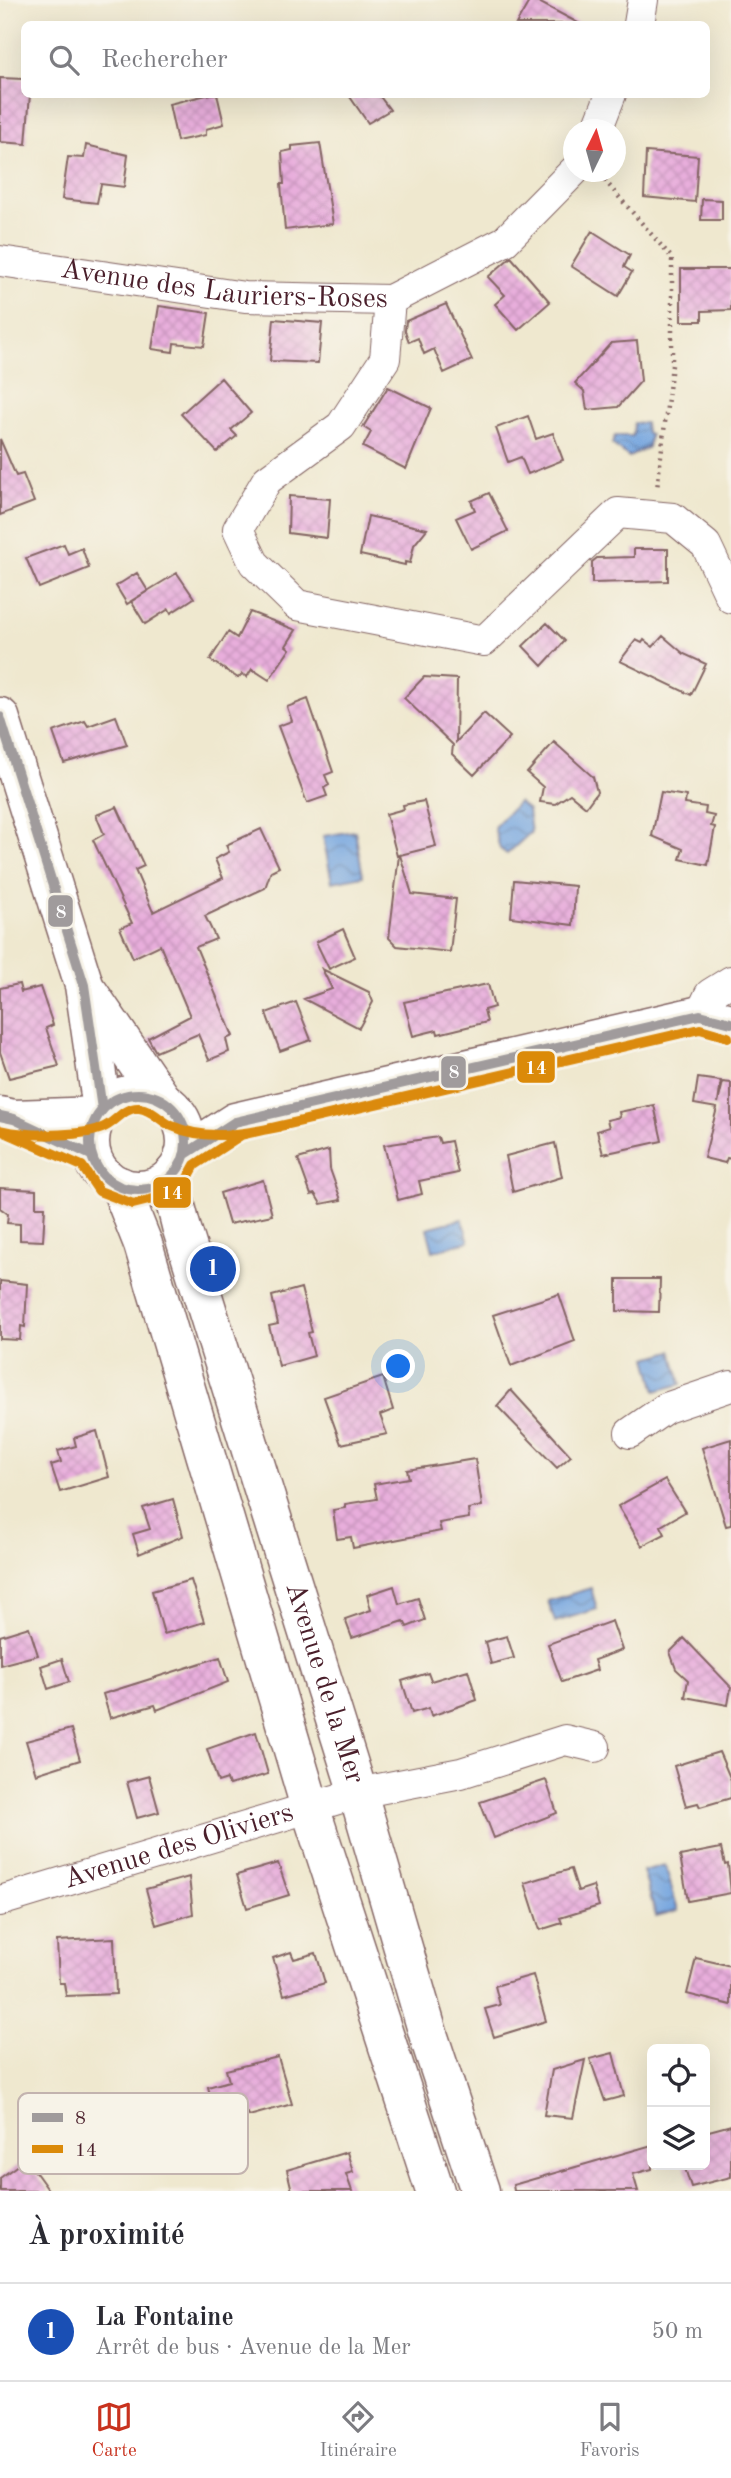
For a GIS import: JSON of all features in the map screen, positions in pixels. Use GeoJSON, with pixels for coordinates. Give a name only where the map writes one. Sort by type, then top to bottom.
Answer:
{"type":"FeatureCollection","features":[{"type":"Feature","properties":{"kind":"street"},"geometry":{"type":"LineString","coordinates":[[640,21],[643,0]]}},
{"type":"Feature","properties":{"kind":"street"},"geometry":{"type":"LineString","coordinates":[[601,119],[609,98]]}},
{"type":"Feature","properties":{"kind":"street","name":"Avenue des Lauriers-Roses"},"geometry":{"type":"LineString","coordinates":[[0,261],[245,298],[390,300],[505,241],[563,181]]}},
{"type":"Feature","properties":{"kind":"street"},"geometry":{"type":"LineString","coordinates":[[390,300],[385,359],[341,426],[267,480],[238,529],[254,563],[297,605],[484,641],[618,513],[673,518],[706,545],[731,598]]}},
{"type":"Feature","properties":{"kind":"street"},"geometry":{"type":"LineString","coordinates":[[0,717],[84,985],[100,1113]]}},
{"type":"Feature","properties":{"kind":"street"},"geometry":{"type":"LineString","coordinates":[[91,1155],[92,1128],[100,1113],[111,1102],[131,1094],[153,1096],[170,1108],[235,1122],[715,1019],[710,994],[731,981]]}},
{"type":"Feature","properties":{"kind":"street"},"geometry":{"type":"LineString","coordinates":[[84,985],[170,1108],[185,1134],[179,1165]]}},
{"type":"Feature","properties":{"kind":"street"},"geometry":{"type":"LineString","coordinates":[[7,1117],[100,1113]]}},
{"type":"Feature","properties":{"kind":"street"},"geometry":{"type":"LineString","coordinates":[[7,1117],[91,1155],[107,1179],[120,1186],[148,1189],[235,1122]]}},
{"type":"Feature","properties":{"kind":"street","name":"Avenue de la Mer"},"geometry":{"type":"LineString","coordinates":[[179,1165],[173,1194],[181,1226],[358,1793],[429,2037],[480,2191]]}},
{"type":"Feature","properties":{"kind":"street","name":"Avenue de la Mer"},"geometry":{"type":"LineString","coordinates":[[120,1186],[143,1244],[310,1807],[435,2191]]}},
{"type":"Feature","properties":{"kind":"street"},"geometry":{"type":"LineString","coordinates":[[630,1433],[666,1408],[731,1386]]}},
{"type":"Feature","properties":{"kind":"street","name":"Avenue des Oliviers"},"geometry":{"type":"LineString","coordinates":[[0,1902],[358,1793],[461,1773],[565,1740],[595,1747]]}},
{"type":"Feature","properties":{"kind":"path"},"geometry":{"type":"LineString","coordinates":[[606,182],[672,258],[672,365],[653,516]]}},
{"type":"Feature","properties":{"kind":"water"},"geometry":{"type":"Polygon","coordinates":[[[634,423],[645,423],[646,432],[650,435],[648,447],[629,457],[612,444],[615,436],[633,436],[634,423]]]}},
{"type":"Feature","properties":{"kind":"water"},"geometry":{"type":"Polygon","coordinates":[[[518,802],[528,810],[531,832],[507,854],[500,849],[494,827],[518,802]]]}},
{"type":"Feature","properties":{"kind":"water"},"geometry":{"type":"Polygon","coordinates":[[[355,831],[363,876],[332,882],[323,836],[355,831]]]}},
{"type":"Feature","properties":{"kind":"water"},"geometry":{"type":"Polygon","coordinates":[[[462,1219],[469,1241],[433,1251],[427,1228],[462,1219]]]}},
{"type":"Feature","properties":{"kind":"water"},"geometry":{"type":"Polygon","coordinates":[[[672,1351],[681,1384],[656,1391],[647,1358],[672,1351]]]}},
{"type":"Feature","properties":{"kind":"water"},"geometry":{"type":"Polygon","coordinates":[[[591,1588],[597,1609],[555,1622],[548,1601],[591,1588]]]}},
{"type":"Feature","properties":{"kind":"water"},"geometry":{"type":"Polygon","coordinates":[[[665,1865],[678,1910],[656,1916],[643,1871],[665,1865]]]}},
{"type":"Feature","properties":{"kind":"building"},"geometry":{"type":"Polygon","coordinates":[[[530,0],[535,0],[574,21],[518,21],[530,0]]]}},
{"type":"Feature","properties":{"kind":"building"},"geometry":{"type":"Polygon","coordinates":[[[0,78],[21,79],[21,98],[30,98],[26,144],[0,142],[0,78]]]}},
{"type":"Feature","properties":{"kind":"building"},"geometry":{"type":"Polygon","coordinates":[[[194,98],[218,98],[224,124],[206,129],[206,135],[177,141],[169,104],[194,98]]]}},
{"type":"Feature","properties":{"kind":"building"},"geometry":{"type":"Polygon","coordinates":[[[351,98],[381,98],[390,110],[368,123],[351,98]]]}},
{"type":"Feature","properties":{"kind":"building"},"geometry":{"type":"Polygon","coordinates":[[[320,143],[333,224],[285,230],[281,184],[284,184],[282,152],[292,150],[292,146],[320,143]]]}},
{"type":"Feature","properties":{"kind":"building"},"geometry":{"type":"Polygon","coordinates":[[[86,145],[128,155],[124,187],[101,184],[97,203],[62,199],[68,157],[84,158],[86,145]]]}},
{"type":"Feature","properties":{"kind":"building"},"geometry":{"type":"Polygon","coordinates":[[[646,152],[698,156],[695,202],[644,197],[646,152]]]}},
{"type":"Feature","properties":{"kind":"building"},"geometry":{"type":"Polygon","coordinates":[[[702,199],[722,200],[722,220],[701,220],[702,199]]]}},
{"type":"Feature","properties":{"kind":"building"},"geometry":{"type":"Polygon","coordinates":[[[592,231],[630,255],[624,267],[632,272],[618,296],[571,266],[592,231]]]}},
{"type":"Feature","properties":{"kind":"building"},"geometry":{"type":"Polygon","coordinates":[[[511,257],[550,302],[518,330],[495,304],[505,295],[488,277],[511,257]]]}},
{"type":"Feature","properties":{"kind":"building"},"geometry":{"type":"Polygon","coordinates":[[[681,269],[731,269],[731,310],[702,311],[702,321],[681,321],[681,269]]]}},
{"type":"Feature","properties":{"kind":"building"},"geometry":{"type":"Polygon","coordinates":[[[446,304],[472,360],[444,373],[434,349],[424,354],[418,338],[409,342],[405,331],[406,321],[446,304]]]}},
{"type":"Feature","properties":{"kind":"building"},"geometry":{"type":"Polygon","coordinates":[[[159,306],[209,313],[204,346],[174,343],[173,352],[152,349],[159,306]]]}},
{"type":"Feature","properties":{"kind":"building"},"geometry":{"type":"Polygon","coordinates":[[[274,319],[322,323],[318,363],[270,361],[274,319]]]}},
{"type":"Feature","properties":{"kind":"building"},"geometry":{"type":"Polygon","coordinates":[[[637,341],[641,381],[618,407],[587,410],[584,391],[575,383],[611,343],[637,341]]]}},
{"type":"Feature","properties":{"kind":"building"},"geometry":{"type":"Polygon","coordinates":[[[221,378],[251,413],[231,430],[237,436],[217,452],[181,414],[221,378]]]}},
{"type":"Feature","properties":{"kind":"building"},"geometry":{"type":"Polygon","coordinates":[[[388,387],[431,408],[406,469],[363,447],[371,432],[363,427],[388,387]]]}},
{"type":"Feature","properties":{"kind":"building"},"geometry":{"type":"Polygon","coordinates":[[[528,416],[536,439],[553,433],[563,460],[528,474],[521,457],[508,462],[496,428],[528,416]]]}},
{"type":"Feature","properties":{"kind":"building"},"geometry":{"type":"Polygon","coordinates":[[[0,439],[16,476],[23,474],[34,502],[0,515],[0,439]]]}},
{"type":"Feature","properties":{"kind":"building"},"geometry":{"type":"Polygon","coordinates":[[[489,493],[508,531],[471,549],[456,518],[475,510],[471,501],[489,493]]]}},
{"type":"Feature","properties":{"kind":"building"},"geometry":{"type":"Polygon","coordinates":[[[289,496],[330,499],[327,538],[288,533],[289,496]]]}},
{"type":"Feature","properties":{"kind":"building"},"geometry":{"type":"Polygon","coordinates":[[[368,516],[427,529],[414,545],[410,563],[405,562],[405,565],[360,555],[368,516]]]}},
{"type":"Feature","properties":{"kind":"building"},"geometry":{"type":"Polygon","coordinates":[[[64,544],[68,554],[82,548],[89,568],[39,588],[26,558],[64,544]]]}},
{"type":"Feature","properties":{"kind":"building"},"geometry":{"type":"Polygon","coordinates":[[[634,549],[668,549],[668,581],[592,583],[592,562],[597,558],[634,557],[634,549]]]}},
{"type":"Feature","properties":{"kind":"building"},"geometry":{"type":"Polygon","coordinates":[[[137,573],[148,591],[127,604],[116,586],[137,573]]]}},
{"type":"Feature","properties":{"kind":"building"},"geometry":{"type":"Polygon","coordinates":[[[177,573],[194,598],[171,613],[169,609],[145,624],[131,601],[177,573]]]}},
{"type":"Feature","properties":{"kind":"building"},"geometry":{"type":"Polygon","coordinates":[[[250,612],[296,630],[286,646],[290,649],[269,680],[252,669],[247,677],[242,674],[238,678],[210,660],[228,632],[237,638],[250,612]]]}},
{"type":"Feature","properties":{"kind":"building"},"geometry":{"type":"Polygon","coordinates":[[[547,623],[565,641],[542,666],[523,646],[547,623]]]}},
{"type":"Feature","properties":{"kind":"building"},"geometry":{"type":"Polygon","coordinates":[[[663,636],[684,654],[706,664],[691,695],[620,661],[636,640],[642,643],[644,640],[653,647],[663,636]]]}},
{"type":"Feature","properties":{"kind":"building"},"geometry":{"type":"Polygon","coordinates":[[[424,677],[457,679],[456,742],[484,713],[510,737],[474,775],[452,754],[453,745],[404,698],[424,677]]]}},
{"type":"Feature","properties":{"kind":"building"},"geometry":{"type":"Polygon","coordinates":[[[308,699],[333,772],[325,775],[329,785],[324,788],[327,796],[307,803],[278,726],[292,721],[287,707],[308,699]]]}},
{"type":"Feature","properties":{"kind":"building"},"geometry":{"type":"Polygon","coordinates":[[[116,716],[127,745],[64,763],[53,732],[85,721],[88,726],[116,716]]]}},
{"type":"Feature","properties":{"kind":"building"},"geometry":{"type":"Polygon","coordinates":[[[554,742],[593,777],[597,792],[586,807],[570,794],[555,804],[540,802],[543,787],[527,773],[554,742]]]}},
{"type":"Feature","properties":{"kind":"building"},"geometry":{"type":"Polygon","coordinates":[[[661,792],[686,796],[685,804],[706,807],[705,814],[714,816],[711,826],[715,827],[708,865],[680,859],[683,849],[652,836],[661,792]]]}},
{"type":"Feature","properties":{"kind":"building"},"geometry":{"type":"Polygon","coordinates":[[[424,801],[436,846],[400,855],[412,894],[456,899],[450,952],[397,946],[389,938],[399,855],[397,856],[386,814],[404,809],[403,805],[424,801]]]}},
{"type":"Feature","properties":{"kind":"building"},"geometry":{"type":"Polygon","coordinates":[[[117,807],[144,866],[135,870],[153,912],[223,878],[215,859],[229,852],[226,845],[261,829],[279,867],[271,871],[265,888],[205,916],[216,939],[196,947],[233,1036],[226,1039],[229,1052],[209,1060],[198,1034],[156,1052],[148,1038],[190,1016],[160,945],[133,958],[120,928],[132,923],[93,840],[104,834],[96,815],[117,807]]]}},
{"type":"Feature","properties":{"kind":"building"},"geometry":{"type":"Polygon","coordinates":[[[514,880],[575,886],[573,925],[511,917],[514,880]]]}},
{"type":"Feature","properties":{"kind":"building"},"geometry":{"type":"Polygon","coordinates":[[[343,929],[355,957],[329,969],[316,942],[343,929]]]}},
{"type":"Feature","properties":{"kind":"building"},"geometry":{"type":"Polygon","coordinates":[[[322,969],[369,992],[373,1002],[359,1028],[304,999],[332,989],[322,969]]]}},
{"type":"Feature","properties":{"kind":"building"},"geometry":{"type":"Polygon","coordinates":[[[19,984],[21,992],[40,987],[53,1025],[46,1028],[59,1066],[9,1078],[0,1052],[0,988],[19,984]]]}},
{"type":"Feature","properties":{"kind":"building"},"geometry":{"type":"Polygon","coordinates":[[[488,984],[494,1007],[484,1010],[487,1022],[438,1034],[437,1030],[413,1036],[404,1002],[488,984]]]}},
{"type":"Feature","properties":{"kind":"building"},"geometry":{"type":"Polygon","coordinates":[[[296,1002],[311,1040],[280,1051],[266,1013],[296,1002]]]}},
{"type":"Feature","properties":{"kind":"building"},"geometry":{"type":"Polygon","coordinates":[[[698,1078],[721,1081],[718,1103],[723,1082],[731,1083],[731,1159],[727,1158],[725,1163],[704,1158],[717,1108],[694,1104],[698,1078]]]}},
{"type":"Feature","properties":{"kind":"building"},"geometry":{"type":"Polygon","coordinates":[[[654,1105],[662,1141],[603,1154],[597,1131],[609,1127],[607,1120],[620,1117],[619,1112],[654,1105]]]}},
{"type":"Feature","properties":{"kind":"building"},"geometry":{"type":"Polygon","coordinates":[[[438,1137],[440,1143],[451,1141],[458,1173],[419,1181],[422,1194],[398,1200],[384,1145],[438,1137]]]}},
{"type":"Feature","properties":{"kind":"building"},"geometry":{"type":"Polygon","coordinates":[[[555,1143],[562,1177],[513,1192],[506,1156],[555,1143]]]}},
{"type":"Feature","properties":{"kind":"building"},"geometry":{"type":"Polygon","coordinates":[[[329,1150],[330,1169],[341,1200],[321,1204],[315,1194],[311,1195],[298,1159],[329,1150]]]}},
{"type":"Feature","properties":{"kind":"building"},"geometry":{"type":"Polygon","coordinates":[[[263,1180],[272,1215],[229,1224],[220,1193],[263,1180]]]}},
{"type":"Feature","properties":{"kind":"building"},"geometry":{"type":"Polygon","coordinates":[[[0,1188],[36,1190],[36,1207],[45,1207],[43,1241],[20,1240],[20,1224],[7,1223],[8,1214],[0,1208],[0,1188]]]}},
{"type":"Feature","properties":{"kind":"building"},"geometry":{"type":"Polygon","coordinates":[[[617,1279],[660,1279],[659,1312],[617,1311],[617,1279]]]}},
{"type":"Feature","properties":{"kind":"building"},"geometry":{"type":"Polygon","coordinates":[[[0,1281],[27,1284],[25,1327],[21,1326],[20,1340],[0,1339],[0,1281]]]}},
{"type":"Feature","properties":{"kind":"building"},"geometry":{"type":"Polygon","coordinates":[[[301,1288],[312,1332],[308,1333],[314,1356],[279,1366],[269,1326],[278,1324],[272,1296],[301,1288]]]}},
{"type":"Feature","properties":{"kind":"building"},"geometry":{"type":"Polygon","coordinates":[[[559,1294],[575,1341],[511,1366],[493,1315],[559,1294]]]}},
{"type":"Feature","properties":{"kind":"building"},"geometry":{"type":"Polygon","coordinates":[[[383,1377],[393,1410],[380,1415],[387,1434],[341,1444],[324,1397],[383,1377]]]}},
{"type":"Feature","properties":{"kind":"building"},"geometry":{"type":"Polygon","coordinates":[[[511,1390],[571,1456],[557,1468],[497,1406],[511,1390]]]}},
{"type":"Feature","properties":{"kind":"building"},"geometry":{"type":"Polygon","coordinates":[[[97,1431],[109,1477],[60,1492],[51,1465],[61,1462],[58,1451],[76,1446],[74,1438],[97,1431]]]}},
{"type":"Feature","properties":{"kind":"building"},"geometry":{"type":"Polygon","coordinates":[[[731,1439],[731,1525],[726,1526],[702,1448],[731,1439]]]}},
{"type":"Feature","properties":{"kind":"building"},"geometry":{"type":"Polygon","coordinates":[[[475,1459],[482,1506],[468,1509],[469,1518],[439,1523],[441,1531],[353,1548],[351,1537],[337,1539],[333,1510],[345,1508],[345,1504],[377,1499],[374,1484],[409,1478],[407,1470],[475,1459]]]}},
{"type":"Feature","properties":{"kind":"building"},"geometry":{"type":"Polygon","coordinates":[[[665,1480],[685,1512],[661,1526],[665,1534],[642,1546],[618,1506],[665,1480]]]}},
{"type":"Feature","properties":{"kind":"building"},"geometry":{"type":"Polygon","coordinates":[[[173,1499],[183,1536],[139,1554],[133,1534],[150,1529],[143,1508],[173,1499]]]}},
{"type":"Feature","properties":{"kind":"building"},"geometry":{"type":"Polygon","coordinates":[[[191,1580],[204,1622],[164,1634],[152,1591],[191,1580]]]}},
{"type":"Feature","properties":{"kind":"building"},"geometry":{"type":"Polygon","coordinates":[[[394,1586],[399,1604],[418,1598],[425,1620],[407,1627],[404,1621],[352,1638],[345,1619],[371,1610],[367,1595],[394,1586]]]}},
{"type":"Feature","properties":{"kind":"building"},"geometry":{"type":"Polygon","coordinates":[[[612,1621],[622,1650],[594,1660],[597,1670],[562,1682],[548,1644],[612,1621]]]}},
{"type":"Feature","properties":{"kind":"building"},"geometry":{"type":"Polygon","coordinates":[[[29,1627],[38,1655],[0,1665],[0,1636],[29,1627]]]}},
{"type":"Feature","properties":{"kind":"building"},"geometry":{"type":"Polygon","coordinates":[[[507,1636],[514,1658],[491,1664],[485,1642],[507,1636]]]}},
{"type":"Feature","properties":{"kind":"building"},"geometry":{"type":"Polygon","coordinates":[[[684,1638],[731,1687],[728,1705],[685,1697],[688,1680],[676,1669],[670,1652],[684,1638]]]}},
{"type":"Feature","properties":{"kind":"building"},"geometry":{"type":"Polygon","coordinates":[[[220,1657],[228,1682],[157,1710],[155,1705],[110,1718],[103,1694],[220,1657]]]}},
{"type":"Feature","properties":{"kind":"building"},"geometry":{"type":"Polygon","coordinates":[[[62,1659],[69,1682],[48,1689],[41,1666],[62,1659]]]}},
{"type":"Feature","properties":{"kind":"building"},"geometry":{"type":"Polygon","coordinates":[[[468,1670],[477,1700],[431,1716],[429,1708],[412,1713],[402,1681],[428,1673],[431,1681],[468,1670]]]}},
{"type":"Feature","properties":{"kind":"building"},"geometry":{"type":"Polygon","coordinates":[[[71,1729],[80,1760],[36,1774],[26,1741],[71,1729]]]}},
{"type":"Feature","properties":{"kind":"building"},"geometry":{"type":"Polygon","coordinates":[[[256,1732],[268,1774],[229,1785],[227,1779],[218,1782],[207,1749],[256,1732]]]}},
{"type":"Feature","properties":{"kind":"building"},"geometry":{"type":"Polygon","coordinates":[[[719,1752],[731,1780],[731,1798],[700,1807],[698,1803],[686,1806],[674,1766],[719,1752]]]}},
{"type":"Feature","properties":{"kind":"building"},"geometry":{"type":"Polygon","coordinates":[[[149,1776],[159,1812],[137,1818],[127,1782],[149,1776]]]}},
{"type":"Feature","properties":{"kind":"building"},"geometry":{"type":"Polygon","coordinates":[[[546,1780],[557,1813],[494,1838],[480,1802],[546,1780]]]}},
{"type":"Feature","properties":{"kind":"building"},"geometry":{"type":"Polygon","coordinates":[[[721,1848],[725,1865],[728,1864],[731,1893],[688,1901],[680,1856],[721,1848]]]}},
{"type":"Feature","properties":{"kind":"building"},"geometry":{"type":"Polygon","coordinates":[[[278,1863],[289,1895],[247,1908],[237,1875],[278,1863]]]}},
{"type":"Feature","properties":{"kind":"building"},"geometry":{"type":"Polygon","coordinates":[[[571,1869],[578,1891],[593,1886],[599,1906],[560,1918],[562,1923],[540,1930],[525,1883],[571,1869]]]}},
{"type":"Feature","properties":{"kind":"building"},"geometry":{"type":"Polygon","coordinates":[[[189,1877],[193,1914],[156,1925],[146,1889],[189,1877]]]}},
{"type":"Feature","properties":{"kind":"building"},"geometry":{"type":"Polygon","coordinates":[[[114,1938],[116,1994],[66,1996],[64,1983],[59,1983],[57,1941],[114,1938]]]}},
{"type":"Feature","properties":{"kind":"building"},"geometry":{"type":"Polygon","coordinates":[[[291,1952],[294,1959],[316,1953],[325,1983],[284,1995],[273,1958],[291,1952]]]}},
{"type":"Feature","properties":{"kind":"building"},"geometry":{"type":"Polygon","coordinates":[[[696,1958],[731,1966],[731,2005],[687,1994],[696,1958]]]}},
{"type":"Feature","properties":{"kind":"building"},"geometry":{"type":"Polygon","coordinates":[[[533,1975],[546,2021],[494,2037],[485,2009],[500,2005],[495,1986],[533,1975]]]}},
{"type":"Feature","properties":{"kind":"building"},"geometry":{"type":"Polygon","coordinates":[[[613,2053],[624,2096],[605,2101],[590,2059],[613,2053]]]}},
{"type":"Feature","properties":{"kind":"building"},"geometry":{"type":"Polygon","coordinates":[[[278,2057],[292,2104],[249,2116],[248,2093],[210,2093],[208,2087],[229,2081],[226,2070],[278,2057]]]}},
{"type":"Feature","properties":{"kind":"building"},"geometry":{"type":"Polygon","coordinates":[[[585,2060],[573,2118],[544,2115],[552,2070],[585,2060]]]}},
{"type":"Feature","properties":{"kind":"building"},"geometry":{"type":"Polygon","coordinates":[[[731,2125],[731,2177],[691,2187],[686,2170],[710,2170],[710,2131],[731,2125]]]}},
{"type":"Feature","properties":{"kind":"building"},"geometry":{"type":"Polygon","coordinates":[[[647,2146],[648,2170],[633,2174],[638,2191],[514,2191],[513,2185],[647,2146]]]}},
{"type":"Feature","properties":{"kind":"building"},"geometry":{"type":"Polygon","coordinates":[[[347,2152],[353,2172],[346,2174],[352,2191],[292,2191],[287,2170],[347,2152]]]}},
{"type":"Feature","properties":{"kind":"building"},"geometry":{"type":"Polygon","coordinates":[[[18,2165],[18,2174],[37,2174],[49,2191],[0,2191],[0,2178],[18,2165]]]}},
{"type":"Feature","properties":{"kind":"transit line","name":"8"},"geometry":{"type":"LineString","coordinates":[[0,717],[84,985],[102,1109]]}},
{"type":"Feature","properties":{"kind":"transit line","name":"8"},"geometry":{"type":"LineString","coordinates":[[184,1155],[235,1122],[700,1015],[731,1023]]}},
{"type":"Feature","properties":{"kind":"transit line","name":"14"},"geometry":{"type":"LineString","coordinates":[[0,1130],[82,1166],[99,1191],[133,1204],[169,1195],[185,1183],[195,1165],[241,1135],[700,1029],[728,1037]]}},
{"type":"Feature","properties":{"kind":"transit line","name":"8"},"geometry":{"type":"LineString","coordinates":[[138,1094],[156,1098],[172,1108],[182,1124],[186,1142],[182,1160],[172,1176],[156,1186],[138,1190],[120,1186],[104,1176],[94,1160],[90,1142],[94,1124],[104,1108],[120,1098],[138,1094]]}},
{"type":"Feature","properties":{"kind":"transit line","name":"14"},"geometry":{"type":"LineString","coordinates":[[0,1130],[37,1134],[80,1133],[102,1128],[133,1108],[148,1111],[185,1131],[211,1135],[238,1134],[278,1127]]}},
{"type":"Feature","properties":{"kind":"transit line","name":"8"},"geometry":{"type":"LineString","coordinates":[[0,1116],[14,1119],[91,1155]]}},
{"type":"Feature","properties":{"kind":"place","name":"La Fontaine"},"geometry":{"type":"Point","coordinates":[213,1269]}}]}
